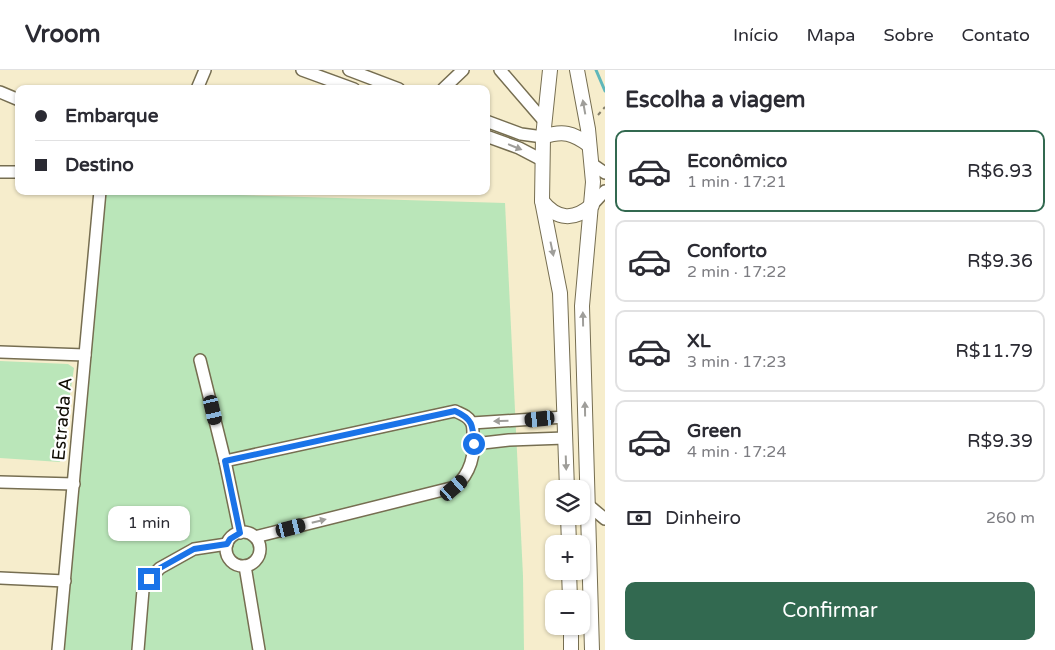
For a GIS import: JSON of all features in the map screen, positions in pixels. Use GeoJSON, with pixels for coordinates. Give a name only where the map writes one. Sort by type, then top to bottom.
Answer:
{"type":"FeatureCollection","features":[{"type":"Feature","properties":{"kind":"main road"},"geometry":{"type":"LineString","coordinates":[[550,70],[543,137],[542,201],[560,293],[567,480]]}},
{"type":"Feature","properties":{"kind":"main road"},"geometry":{"type":"LineString","coordinates":[[577,70],[583,101],[593,182],[582,306],[587,480]]}},
{"type":"Feature","properties":{"kind":"main road"},"geometry":{"type":"LineString","coordinates":[[543,137],[554,133],[567,133],[579,137],[589,145]]}},
{"type":"Feature","properties":{"kind":"main road"},"geometry":{"type":"LineString","coordinates":[[542,201],[548,209],[556,214],[566,216],[576,216],[592,205]]}},
{"type":"Feature","properties":{"kind":"main road"},"geometry":{"type":"LineString","coordinates":[[589,525],[592,650]]}},
{"type":"Feature","properties":{"kind":"main road"},"geometry":{"type":"LineString","coordinates":[[571,635],[572,650]]}},
{"type":"Feature","properties":{"kind":"street"},"geometry":{"type":"LineString","coordinates":[[199,85],[205,70]]}},
{"type":"Feature","properties":{"kind":"street"},"geometry":{"type":"LineString","coordinates":[[302,70],[343,85]]}},
{"type":"Feature","properties":{"kind":"street"},"geometry":{"type":"LineString","coordinates":[[349,70],[388,85]]}},
{"type":"Feature","properties":{"kind":"street"},"geometry":{"type":"LineString","coordinates":[[447,85],[462,70]]}},
{"type":"Feature","properties":{"kind":"street"},"geometry":{"type":"LineString","coordinates":[[500,70],[544,121]]}},
{"type":"Feature","properties":{"kind":"street"},"geometry":{"type":"LineString","coordinates":[[0,92],[15,98]]}},
{"type":"Feature","properties":{"kind":"street"},"geometry":{"type":"LineString","coordinates":[[490,122],[521,134],[543,137]]}},
{"type":"Feature","properties":{"kind":"street"},"geometry":{"type":"LineString","coordinates":[[490,137],[519,148],[542,160]]}},
{"type":"Feature","properties":{"kind":"street"},"geometry":{"type":"LineString","coordinates":[[592,164],[605,173]]}},
{"type":"Feature","properties":{"kind":"street"},"geometry":{"type":"LineString","coordinates":[[0,172],[15,172]]}},
{"type":"Feature","properties":{"kind":"street"},"geometry":{"type":"LineString","coordinates":[[592,205],[605,191]]}},
{"type":"Feature","properties":{"kind":"street","name":"Estrada A"},"geometry":{"type":"LineString","coordinates":[[58,650],[100,195]]}},
{"type":"Feature","properties":{"kind":"street"},"geometry":{"type":"LineString","coordinates":[[0,352],[85,355]]}},
{"type":"Feature","properties":{"kind":"street"},"geometry":{"type":"LineString","coordinates":[[200,360],[225,461],[240,533]]}},
{"type":"Feature","properties":{"kind":"street"},"geometry":{"type":"LineString","coordinates":[[225,461],[455,411],[465,415],[472,422],[474,444],[470,468],[462,481],[454,488],[255,537],[240,533],[230,539],[227,544],[227,555],[230,560],[240,566],[251,564],[258,557],[260,546],[255,537]]}},
{"type":"Feature","properties":{"kind":"street"},"geometry":{"type":"LineString","coordinates":[[472,422],[565,417]]}},
{"type":"Feature","properties":{"kind":"street"},"geometry":{"type":"LineString","coordinates":[[474,444],[509,440],[565,438]]}},
{"type":"Feature","properties":{"kind":"street"},"geometry":{"type":"LineString","coordinates":[[0,482],[74,484]]}},
{"type":"Feature","properties":{"kind":"street"},"geometry":{"type":"LineString","coordinates":[[590,506],[605,519]]}},
{"type":"Feature","properties":{"kind":"street"},"geometry":{"type":"LineString","coordinates":[[138,650],[143,590],[149,579],[160,568],[194,549],[227,544]]}},
{"type":"Feature","properties":{"kind":"street"},"geometry":{"type":"LineString","coordinates":[[245,566],[259,650]]}},
{"type":"Feature","properties":{"kind":"street"},"geometry":{"type":"LineString","coordinates":[[0,578],[65,580]]}},
{"type":"Feature","properties":{"kind":"green space"},"geometry":{"type":"Polygon","coordinates":[[[105,195],[238,195],[505,203],[523,576],[524,650],[64,650],[105,195]]]}},
{"type":"Feature","properties":{"kind":"green space"},"geometry":{"type":"Polygon","coordinates":[[[0,361],[68,364],[74,368],[60,462],[0,458],[0,361]]]}},
{"type":"Feature","properties":{"kind":"waterway"},"geometry":{"type":"LineString","coordinates":[[596,70],[605,91]]}},
{"type":"Feature","properties":{"kind":"route"},"geometry":{"type":"LineString","coordinates":[[149,579],[160,568],[194,549],[227,544],[234,535],[240,533],[225,461],[455,411],[465,415],[472,422],[474,444]]}}]}
